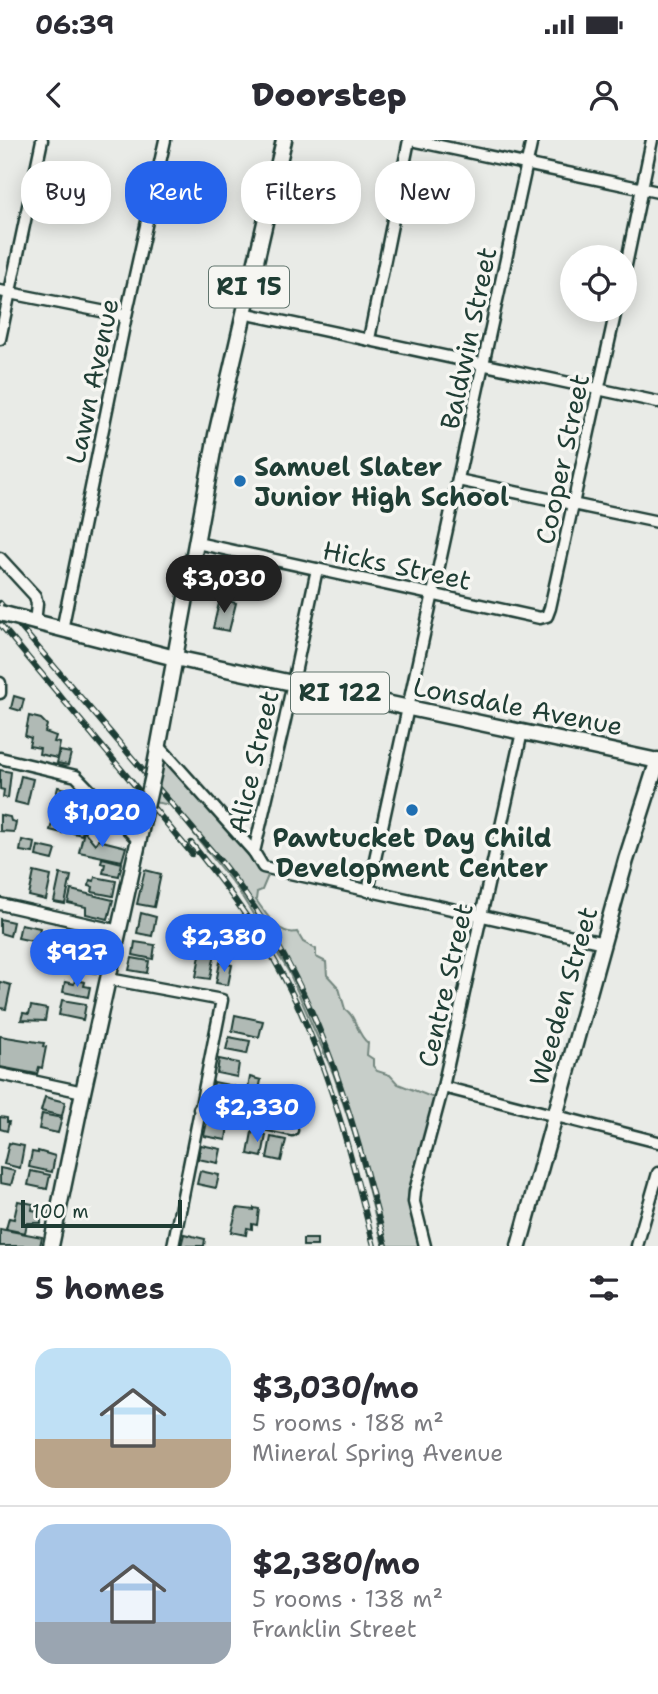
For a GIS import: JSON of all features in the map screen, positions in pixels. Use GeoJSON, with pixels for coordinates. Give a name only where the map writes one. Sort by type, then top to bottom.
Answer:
{"type":"FeatureCollection","features":[{"type":"Feature","properties":{"kind":"main road","name":"RI 15"},"geometry":{"type":"LineString","coordinates":[[51,1246],[154,771],[216,435],[284,140]]}},
{"type":"Feature","properties":{"kind":"main road","name":"Lonsdale Avenue"},"geometry":{"type":"LineString","coordinates":[[0,613],[174,658],[658,760]]}},
{"type":"Feature","properties":{"kind":"main road","name":"Weeden Street"},"geometry":{"type":"LineString","coordinates":[[519,1246],[626,860],[658,760]]}},
{"type":"Feature","properties":{"kind":"street"},"geometry":{"type":"LineString","coordinates":[[0,339],[5,292],[42,140]]}},
{"type":"Feature","properties":{"kind":"street","name":"Lawn Avenue"},"geometry":{"type":"LineString","coordinates":[[62,630],[165,140]]}},
{"type":"Feature","properties":{"kind":"street"},"geometry":{"type":"LineString","coordinates":[[369,338],[410,140],[658,192]]}},
{"type":"Feature","properties":{"kind":"street","name":"Baldwin Street"},"geometry":{"type":"LineString","coordinates":[[368,891],[532,140]]}},
{"type":"Feature","properties":{"kind":"street"},"geometry":{"type":"LineString","coordinates":[[630,245],[652,140]]}},
{"type":"Feature","properties":{"kind":"street"},"geometry":{"type":"LineString","coordinates":[[5,292],[126,316]]}},
{"type":"Feature","properties":{"kind":"street"},"geometry":{"type":"LineString","coordinates":[[243,313],[658,402]]}},
{"type":"Feature","properties":{"kind":"street","name":"Cooper Street"},"geometry":{"type":"LineString","coordinates":[[547,616],[551,608],[613,322]]}},
{"type":"Feature","properties":{"kind":"street"},"geometry":{"type":"LineString","coordinates":[[458,480],[658,522]]}},
{"type":"Feature","properties":{"kind":"street","name":"Hicks Street"},"geometry":{"type":"LineString","coordinates":[[197,543],[540,618],[547,616]]}},
{"type":"Feature","properties":{"kind":"street"},"geometry":{"type":"LineString","coordinates":[[0,558],[34,596],[37,604],[29,621]]}},
{"type":"Feature","properties":{"kind":"street","name":"Alice Street"},"geometry":{"type":"LineString","coordinates":[[254,852],[317,569]]}},
{"type":"Feature","properties":{"kind":"street"},"geometry":{"type":"LineString","coordinates":[[0,683],[0,693]]}},
{"type":"Feature","properties":{"kind":"street","name":"Centre Street"},"geometry":{"type":"LineString","coordinates":[[425,1246],[414,1202],[415,1191],[443,1087],[522,732]]}},
{"type":"Feature","properties":{"kind":"street"},"geometry":{"type":"LineString","coordinates":[[159,746],[254,852],[263,867],[604,943]]}},
{"type":"Feature","properties":{"kind":"street"},"geometry":{"type":"LineString","coordinates":[[0,758],[76,776],[139,841]]}},
{"type":"Feature","properties":{"kind":"street"},"geometry":{"type":"LineString","coordinates":[[0,904],[120,931]]}},
{"type":"Feature","properties":{"kind":"street"},"geometry":{"type":"LineString","coordinates":[[109,979],[222,1000],[173,1246]]}},
{"type":"Feature","properties":{"kind":"street"},"geometry":{"type":"LineString","coordinates":[[0,1074],[83,1092]]}},
{"type":"Feature","properties":{"kind":"street"},"geometry":{"type":"LineString","coordinates":[[443,1087],[658,1142]]}},
{"type":"Feature","properties":{"kind":"street"},"geometry":{"type":"LineString","coordinates":[[200,1109],[292,1130]]}},
{"type":"Feature","properties":{"kind":"street"},"geometry":{"type":"LineString","coordinates":[[637,1246],[658,1173]]}},
{"type":"Feature","properties":{"kind":"shaded area"},"geometry":{"type":"Polygon","coordinates":[[[158,746],[270,871],[262,890],[257,892],[256,900],[278,927],[284,931],[297,932],[303,942],[316,949],[316,957],[326,962],[327,975],[339,988],[345,1009],[368,1043],[367,1055],[373,1059],[373,1066],[377,1071],[390,1075],[398,1084],[437,1099],[416,1187],[425,1246],[383,1246],[356,1142],[333,1073],[289,972],[238,890],[171,805],[147,801],[158,746]]]}},
{"type":"Feature","properties":{"kind":"building"},"geometry":{"type":"Polygon","coordinates":[[[220,599],[236,603],[229,631],[213,628],[220,599]]]}},
{"type":"Feature","properties":{"kind":"building"},"geometry":{"type":"Polygon","coordinates":[[[14,696],[24,699],[21,711],[11,708],[14,696]]]}},
{"type":"Feature","properties":{"kind":"building"},"geometry":{"type":"Polygon","coordinates":[[[29,716],[41,719],[47,725],[45,732],[56,736],[54,742],[60,743],[57,758],[39,754],[40,748],[29,746],[31,738],[25,736],[29,716]]]}},
{"type":"Feature","properties":{"kind":"building"},"geometry":{"type":"Polygon","coordinates":[[[60,751],[71,753],[68,765],[57,763],[60,751]]]}},
{"type":"Feature","properties":{"kind":"building"},"geometry":{"type":"Polygon","coordinates":[[[0,770],[11,772],[8,798],[3,797],[4,790],[0,789],[0,770]]]}},
{"type":"Feature","properties":{"kind":"building"},"geometry":{"type":"Polygon","coordinates":[[[21,776],[33,779],[27,805],[15,802],[21,776]]]}},
{"type":"Feature","properties":{"kind":"building"},"geometry":{"type":"Polygon","coordinates":[[[58,787],[71,790],[67,807],[54,804],[58,787]]]}},
{"type":"Feature","properties":{"kind":"building"},"geometry":{"type":"Polygon","coordinates":[[[76,791],[89,794],[86,811],[72,808],[76,791]]]}},
{"type":"Feature","properties":{"kind":"building"},"geometry":{"type":"Polygon","coordinates":[[[0,815],[10,817],[11,821],[16,822],[14,832],[0,831],[0,815]]]}},
{"type":"Feature","properties":{"kind":"building"},"geometry":{"type":"Polygon","coordinates":[[[77,815],[85,816],[82,835],[73,833],[77,815]]]}},
{"type":"Feature","properties":{"kind":"building"},"geometry":{"type":"Polygon","coordinates":[[[54,816],[65,818],[62,833],[50,830],[54,816]]]}},
{"type":"Feature","properties":{"kind":"building"},"geometry":{"type":"Polygon","coordinates":[[[84,831],[95,844],[98,840],[126,847],[122,861],[79,852],[84,831]]]}},
{"type":"Feature","properties":{"kind":"building"},"geometry":{"type":"Polygon","coordinates":[[[22,840],[35,843],[33,853],[20,851],[22,840]]]}},
{"type":"Feature","properties":{"kind":"building"},"geometry":{"type":"Polygon","coordinates":[[[38,846],[56,850],[53,860],[36,856],[38,846]]]}},
{"type":"Feature","properties":{"kind":"building"},"geometry":{"type":"Polygon","coordinates":[[[102,858],[122,863],[119,876],[103,873],[105,864],[101,863],[102,858]]]}},
{"type":"Feature","properties":{"kind":"building"},"geometry":{"type":"Polygon","coordinates":[[[145,870],[161,874],[154,907],[137,904],[145,870]]]}},
{"type":"Feature","properties":{"kind":"building"},"geometry":{"type":"Polygon","coordinates":[[[34,872],[51,876],[46,900],[29,896],[34,872]]]}},
{"type":"Feature","properties":{"kind":"building"},"geometry":{"type":"Polygon","coordinates":[[[60,874],[71,876],[65,904],[54,902],[60,874]]]}},
{"type":"Feature","properties":{"kind":"building"},"geometry":{"type":"Polygon","coordinates":[[[95,877],[116,881],[113,896],[92,892],[90,880],[94,881],[95,877]]]}},
{"type":"Feature","properties":{"kind":"building"},"geometry":{"type":"Polygon","coordinates":[[[71,890],[113,900],[108,919],[86,914],[86,907],[68,903],[71,890]]]}},
{"type":"Feature","properties":{"kind":"building"},"geometry":{"type":"Polygon","coordinates":[[[141,913],[156,917],[152,936],[137,933],[141,913]]]}},
{"type":"Feature","properties":{"kind":"building"},"geometry":{"type":"Polygon","coordinates":[[[0,919],[13,922],[10,936],[0,933],[0,919]]]}},
{"type":"Feature","properties":{"kind":"building"},"geometry":{"type":"Polygon","coordinates":[[[21,924],[40,928],[37,942],[18,938],[21,924]]]}},
{"type":"Feature","properties":{"kind":"building"},"geometry":{"type":"Polygon","coordinates":[[[48,930],[59,932],[56,950],[44,950],[48,930]]]}},
{"type":"Feature","properties":{"kind":"building"},"geometry":{"type":"Polygon","coordinates":[[[86,934],[104,937],[101,958],[81,954],[86,934]]]}},
{"type":"Feature","properties":{"kind":"building"},"geometry":{"type":"Polygon","coordinates":[[[135,942],[155,945],[153,959],[133,955],[135,942]]]}},
{"type":"Feature","properties":{"kind":"building"},"geometry":{"type":"Polygon","coordinates":[[[201,950],[215,953],[210,979],[196,977],[201,950]]]}},
{"type":"Feature","properties":{"kind":"building"},"geometry":{"type":"Polygon","coordinates":[[[79,955],[99,960],[96,973],[76,969],[79,955]]]}},
{"type":"Feature","properties":{"kind":"building"},"geometry":{"type":"Polygon","coordinates":[[[132,958],[149,961],[147,973],[129,970],[132,958]]]}},
{"type":"Feature","properties":{"kind":"building"},"geometry":{"type":"Polygon","coordinates":[[[220,962],[232,965],[228,985],[216,983],[220,962]]]}},
{"type":"Feature","properties":{"kind":"building"},"geometry":{"type":"Polygon","coordinates":[[[75,980],[85,982],[84,986],[90,987],[88,997],[63,992],[65,982],[74,984],[75,980]]]}},
{"type":"Feature","properties":{"kind":"building"},"geometry":{"type":"Polygon","coordinates":[[[0,982],[11,985],[6,1009],[0,1008],[0,982]]]}},
{"type":"Feature","properties":{"kind":"building"},"geometry":{"type":"Polygon","coordinates":[[[62,1000],[86,1004],[83,1020],[59,1015],[62,1000]]]}},
{"type":"Feature","properties":{"kind":"building"},"geometry":{"type":"Polygon","coordinates":[[[31,1006],[47,1009],[45,1021],[21,1020],[23,1013],[29,1014],[31,1006]]]}},
{"type":"Feature","properties":{"kind":"building"},"geometry":{"type":"Polygon","coordinates":[[[235,1015],[263,1021],[259,1037],[232,1031],[235,1015]]]}},
{"type":"Feature","properties":{"kind":"building"},"geometry":{"type":"Polygon","coordinates":[[[0,1036],[44,1043],[43,1046],[46,1047],[42,1068],[39,1067],[37,1074],[0,1067],[0,1036]]]}},
{"type":"Feature","properties":{"kind":"building"},"geometry":{"type":"Polygon","coordinates":[[[229,1037],[250,1041],[247,1054],[226,1050],[229,1037]]]}},
{"type":"Feature","properties":{"kind":"building"},"geometry":{"type":"Polygon","coordinates":[[[219,1059],[239,1063],[237,1077],[217,1073],[219,1059]]]}},
{"type":"Feature","properties":{"kind":"building"},"geometry":{"type":"Polygon","coordinates":[[[250,1077],[261,1080],[259,1090],[248,1088],[250,1077]]]}},
{"type":"Feature","properties":{"kind":"building"},"geometry":{"type":"Polygon","coordinates":[[[214,1082],[234,1086],[232,1100],[212,1096],[214,1082]]]}},
{"type":"Feature","properties":{"kind":"building"},"geometry":{"type":"Polygon","coordinates":[[[246,1088],[259,1090],[254,1103],[244,1101],[246,1088]]]}},
{"type":"Feature","properties":{"kind":"building"},"geometry":{"type":"Polygon","coordinates":[[[263,1088],[272,1091],[270,1102],[276,1103],[273,1115],[257,1112],[263,1088]]]}},
{"type":"Feature","properties":{"kind":"building"},"geometry":{"type":"Polygon","coordinates":[[[279,1089],[288,1090],[287,1102],[278,1101],[279,1089]]]}},
{"type":"Feature","properties":{"kind":"building"},"geometry":{"type":"Polygon","coordinates":[[[45,1097],[65,1102],[62,1116],[41,1111],[45,1097]]]}},
{"type":"Feature","properties":{"kind":"building"},"geometry":{"type":"Polygon","coordinates":[[[42,1114],[62,1118],[58,1133],[39,1129],[42,1114]]]}},
{"type":"Feature","properties":{"kind":"building"},"geometry":{"type":"Polygon","coordinates":[[[0,1117],[7,1118],[9,1122],[7,1131],[0,1129],[0,1117]]]}},
{"type":"Feature","properties":{"kind":"building"},"geometry":{"type":"Polygon","coordinates":[[[207,1121],[228,1125],[226,1140],[204,1136],[207,1121]]]}},
{"type":"Feature","properties":{"kind":"building"},"geometry":{"type":"Polygon","coordinates":[[[252,1132],[266,1135],[262,1157],[248,1154],[252,1132]]]}},
{"type":"Feature","properties":{"kind":"building"},"geometry":{"type":"Polygon","coordinates":[[[271,1137],[286,1140],[281,1161],[267,1158],[271,1137]]]}},
{"type":"Feature","properties":{"kind":"building"},"geometry":{"type":"Polygon","coordinates":[[[9,1143],[24,1146],[20,1168],[4,1164],[9,1143]]]}},
{"type":"Feature","properties":{"kind":"building"},"geometry":{"type":"Polygon","coordinates":[[[201,1145],[221,1149],[218,1163],[198,1159],[201,1145]]]}},
{"type":"Feature","properties":{"kind":"building"},"geometry":{"type":"Polygon","coordinates":[[[32,1152],[55,1156],[52,1172],[29,1167],[32,1152]]]}},
{"type":"Feature","properties":{"kind":"building"},"geometry":{"type":"Polygon","coordinates":[[[0,1168],[15,1171],[11,1185],[0,1183],[0,1168]]]}},
{"type":"Feature","properties":{"kind":"building"},"geometry":{"type":"Polygon","coordinates":[[[31,1171],[50,1175],[47,1189],[28,1185],[31,1171]]]}},
{"type":"Feature","properties":{"kind":"building"},"geometry":{"type":"Polygon","coordinates":[[[200,1171],[219,1175],[216,1188],[197,1184],[200,1171]]]}},
{"type":"Feature","properties":{"kind":"building"},"geometry":{"type":"Polygon","coordinates":[[[18,1201],[33,1204],[32,1210],[41,1212],[41,1223],[27,1223],[25,1233],[6,1229],[9,1218],[14,1219],[18,1201]]]}},
{"type":"Feature","properties":{"kind":"building"},"geometry":{"type":"Polygon","coordinates":[[[237,1208],[259,1209],[257,1225],[252,1224],[252,1229],[247,1228],[246,1235],[231,1232],[237,1208]]]}},
{"type":"Feature","properties":{"kind":"building"},"geometry":{"type":"Polygon","coordinates":[[[0,1229],[42,1237],[40,1246],[0,1246],[0,1229]]]}},
{"type":"Feature","properties":{"kind":"building"},"geometry":{"type":"Polygon","coordinates":[[[184,1234],[205,1239],[204,1246],[181,1246],[184,1234]]]}},
{"type":"Feature","properties":{"kind":"building"},"geometry":{"type":"Polygon","coordinates":[[[303,1239],[317,1239],[317,1246],[303,1246],[303,1239]]]}},
{"type":"Feature","properties":{"kind":"railway"},"geometry":{"type":"LineString","coordinates":[[0,603],[222,863],[255,908],[283,954],[306,999],[343,1093],[386,1246]]}},
{"type":"Feature","properties":{"kind":"railway"},"geometry":{"type":"LineString","coordinates":[[0,624],[192,854]]}},
{"type":"Feature","properties":{"kind":"railway"},"geometry":{"type":"LineString","coordinates":[[191,843],[251,923],[298,1006],[336,1107],[374,1246]]}},
{"type":"Feature","properties":{"kind":"place","name":"Samuel Slater Junior High School"},"geometry":{"type":"Point","coordinates":[240,481]}},
{"type":"Feature","properties":{"kind":"place","name":"Pawtucket Day Child Development Center"},"geometry":{"type":"Point","coordinates":[412,810]}}]}
